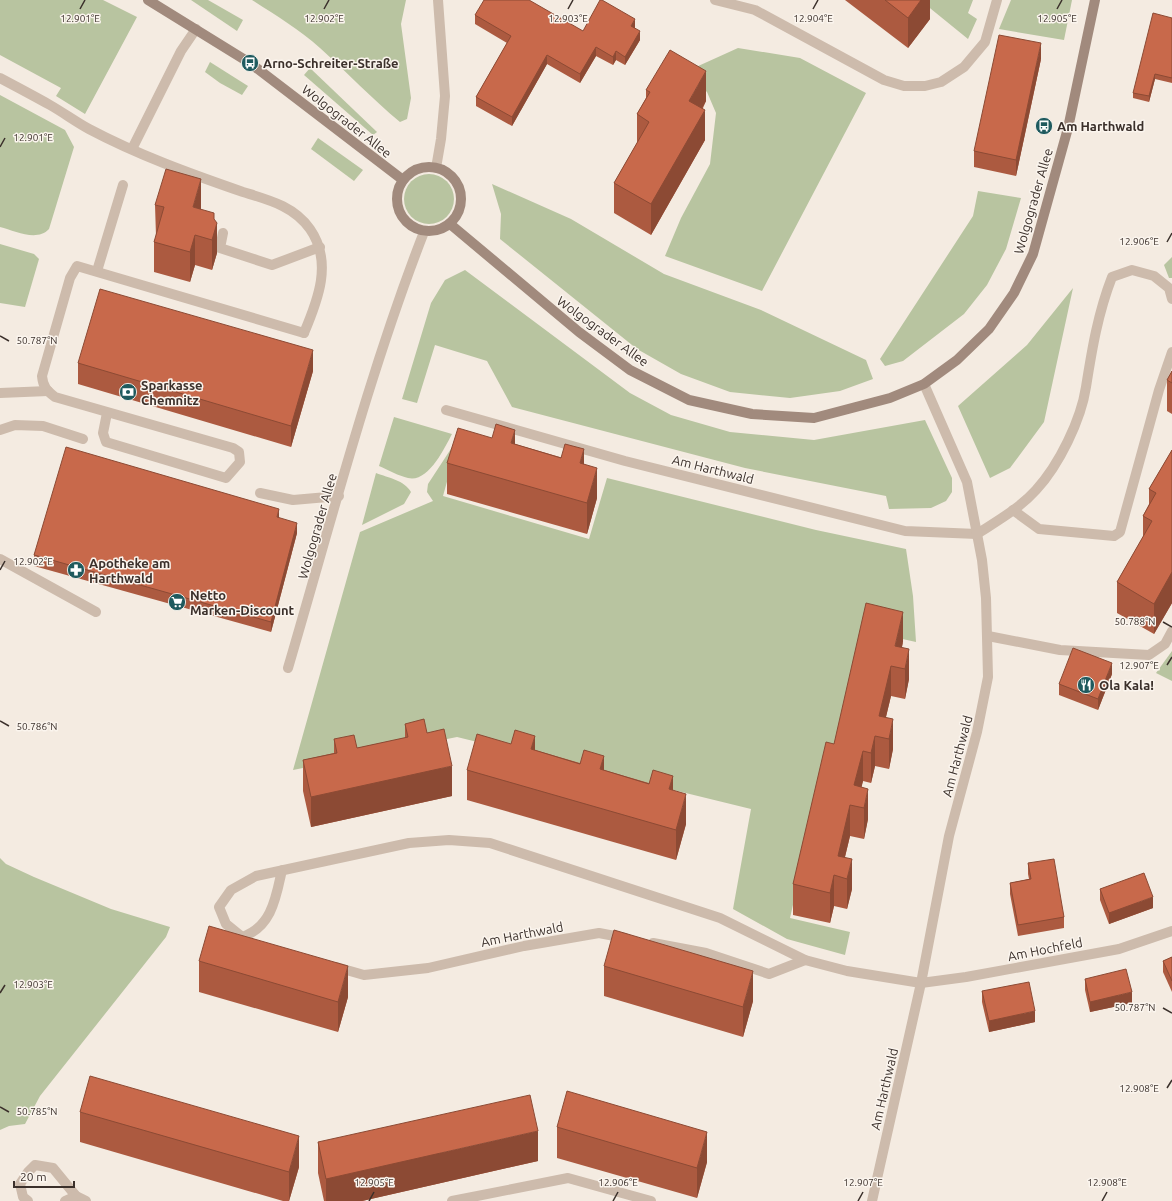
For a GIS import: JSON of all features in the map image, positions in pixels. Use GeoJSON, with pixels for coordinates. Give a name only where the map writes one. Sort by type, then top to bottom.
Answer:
{"type":"FeatureCollection","features":[{"type":"Feature","properties":{"kind":"main road","name":"Wolgograder Allee"},"geometry":{"type":"LineString","coordinates":[[148,0],[196,28],[250,63],[403,180]]}},
{"type":"Feature","properties":{"kind":"main road","name":"Wolgograder Allee"},"geometry":{"type":"LineString","coordinates":[[450,224],[535,296],[630,370],[689,400],[752,414],[814,418],[890,398],[924,384],[957,360],[989,329],[1014,293],[1033,254],[1068,128],[1095,0]]}},
{"type":"Feature","properties":{"kind":"main road"},"geometry":{"type":"LineString","coordinates":[[420,168],[436,168],[448,173],[457,183],[461,197],[459,211],[450,224],[440,230],[424,232],[413,228],[402,218],[397,205],[398,190],[408,174],[420,168]]}},
{"type":"Feature","properties":{"kind":"street"},"geometry":{"type":"LineString","coordinates":[[436,168],[441,139],[445,96],[438,0]]}},
{"type":"Feature","properties":{"kind":"street"},"geometry":{"type":"LineString","coordinates":[[715,0],[755,10],[884,80],[904,86],[925,86],[941,82],[964,67],[985,42],[997,0]]}},
{"type":"Feature","properties":{"kind":"street"},"geometry":{"type":"LineString","coordinates":[[132,149],[181,51],[196,28]]}},
{"type":"Feature","properties":{"kind":"street"},"geometry":{"type":"LineString","coordinates":[[0,78],[88,129],[132,149],[187,173],[288,208],[311,230],[320,247],[323,272],[320,291],[304,333],[77,266],[70,278],[42,376],[44,386],[48,391],[55,397],[233,448],[239,452],[240,462],[226,478],[106,442],[103,433],[107,413]]}},
{"type":"Feature","properties":{"kind":"street"},"geometry":{"type":"LineString","coordinates":[[97,271],[123,185]]}},
{"type":"Feature","properties":{"kind":"street","name":"Wolgograder Allee"},"geometry":{"type":"LineString","coordinates":[[288,668],[371,386],[424,232]]}},
{"type":"Feature","properties":{"kind":"street"},"geometry":{"type":"LineString","coordinates":[[224,233],[220,248],[272,265],[320,247]]}},
{"type":"Feature","properties":{"kind":"street"},"geometry":{"type":"LineString","coordinates":[[977,534],[1013,510],[1036,490],[1065,446],[1079,415],[1086,388],[1093,344],[1112,277],[1132,270],[1154,276],[1169,288],[1172,299]]}},
{"type":"Feature","properties":{"kind":"street"},"geometry":{"type":"LineString","coordinates":[[1013,510],[1039,528],[1114,536],[1120,532],[1159,390],[1172,352]]}},
{"type":"Feature","properties":{"kind":"street","name":"Am Harthwald"},"geometry":{"type":"LineString","coordinates":[[872,1201],[921,982],[949,836],[982,711],[988,678],[988,636],[985,591],[977,534],[967,482],[924,384]]}},
{"type":"Feature","properties":{"kind":"street"},"geometry":{"type":"LineString","coordinates":[[0,393],[48,391]]}},
{"type":"Feature","properties":{"kind":"street","name":"Am Harthwald"},"geometry":{"type":"LineString","coordinates":[[446,410],[633,463],[905,531],[977,534]]}},
{"type":"Feature","properties":{"kind":"street"},"geometry":{"type":"LineString","coordinates":[[0,430],[15,425],[43,426],[83,439]]}},
{"type":"Feature","properties":{"kind":"street"},"geometry":{"type":"LineString","coordinates":[[260,493],[293,500],[339,496]]}},
{"type":"Feature","properties":{"kind":"street"},"geometry":{"type":"LineString","coordinates":[[0,559],[96,612]]}},
{"type":"Feature","properties":{"kind":"street"},"geometry":{"type":"LineString","coordinates":[[988,636],[1060,650],[1149,655],[1165,644],[1172,631]]}},
{"type":"Feature","properties":{"kind":"street"},"geometry":{"type":"LineString","coordinates":[[251,944],[226,924],[219,907],[231,890],[256,876],[409,843],[449,840],[490,843],[720,918],[805,960],[847,971],[921,982]]}},
{"type":"Feature","properties":{"kind":"street"},"geometry":{"type":"LineString","coordinates":[[242,937],[252,934],[270,914],[276,899],[282,870]]}},
{"type":"Feature","properties":{"kind":"street","name":"Am Hochfeld"},"geometry":{"type":"LineString","coordinates":[[921,982],[966,977],[1119,949],[1172,931]]}},
{"type":"Feature","properties":{"kind":"street","name":"Am Harthwald"},"geometry":{"type":"LineString","coordinates":[[326,964],[364,975],[428,968],[524,946],[599,933],[706,953],[769,974],[805,960]]}},
{"type":"Feature","properties":{"kind":"street"},"geometry":{"type":"LineString","coordinates":[[28,1201],[23,1197],[20,1184],[35,1165],[53,1168],[76,1196],[86,1201]]}},
{"type":"Feature","properties":{"kind":"street"},"geometry":{"type":"LineString","coordinates":[[452,1201],[568,1178],[651,1201]]}},
{"type":"Feature","properties":{"kind":"street"},"geometry":{"type":"LineString","coordinates":[[65,1201],[76,1196]]}},
{"type":"Feature","properties":{"kind":"green space"},"geometry":{"type":"Polygon","coordinates":[[[0,0],[103,0],[137,17],[85,114],[56,96],[61,88],[0,55],[0,0]]]}},
{"type":"Feature","properties":{"kind":"green space"},"geometry":{"type":"Polygon","coordinates":[[[191,0],[208,0],[243,20],[237,31],[191,0]]]}},
{"type":"Feature","properties":{"kind":"green space"},"geometry":{"type":"Polygon","coordinates":[[[252,0],[406,0],[401,24],[411,98],[407,119],[400,122],[312,41],[287,22],[252,0]]]}},
{"type":"Feature","properties":{"kind":"green space"},"geometry":{"type":"Polygon","coordinates":[[[920,0],[973,0],[968,13],[977,19],[968,39],[920,0]]]}},
{"type":"Feature","properties":{"kind":"green space"},"geometry":{"type":"Polygon","coordinates":[[[1011,0],[1072,0],[1064,40],[999,29],[1011,0]]]}},
{"type":"Feature","properties":{"kind":"green space"},"geometry":{"type":"Polygon","coordinates":[[[738,48],[800,58],[866,93],[762,291],[665,256],[681,218],[710,164],[716,113],[707,92],[685,72],[738,48]]]}},
{"type":"Feature","properties":{"kind":"green space"},"geometry":{"type":"Polygon","coordinates":[[[210,62],[248,86],[242,95],[220,83],[205,72],[210,62]]]}},
{"type":"Feature","properties":{"kind":"green space"},"geometry":{"type":"Polygon","coordinates":[[[310,68],[377,132],[373,135],[304,75],[310,68]]]}},
{"type":"Feature","properties":{"kind":"green space"},"geometry":{"type":"Polygon","coordinates":[[[0,95],[65,130],[74,147],[49,229],[38,235],[19,233],[0,227],[0,95]]]}},
{"type":"Feature","properties":{"kind":"green space"},"geometry":{"type":"Polygon","coordinates":[[[318,138],[363,170],[354,181],[311,149],[318,138]]]}},
{"type":"Feature","properties":{"kind":"green space"},"geometry":{"type":"Polygon","coordinates":[[[424,174],[434,174],[447,181],[454,194],[454,204],[447,217],[434,224],[424,224],[415,220],[408,213],[404,204],[404,194],[408,185],[415,178],[424,174]]]}},
{"type":"Feature","properties":{"kind":"green space"},"geometry":{"type":"Polygon","coordinates":[[[492,184],[571,219],[664,274],[761,310],[866,360],[873,379],[840,391],[790,398],[730,392],[681,374],[637,349],[500,239],[501,214],[492,184]]]}},
{"type":"Feature","properties":{"kind":"green space"},"geometry":{"type":"Polygon","coordinates":[[[978,191],[1021,198],[1006,249],[987,285],[964,314],[903,361],[885,366],[880,359],[973,216],[978,191]]]}},
{"type":"Feature","properties":{"kind":"green space"},"geometry":{"type":"Polygon","coordinates":[[[0,244],[34,254],[39,259],[25,307],[0,303],[0,244]]]}},
{"type":"Feature","properties":{"kind":"green space"},"geometry":{"type":"Polygon","coordinates":[[[1172,257],[1172,278],[1169,278],[1164,265],[1172,257]]]}},
{"type":"Feature","properties":{"kind":"green space"},"geometry":{"type":"Polygon","coordinates":[[[465,270],[630,393],[671,415],[730,432],[814,440],[925,420],[952,478],[952,492],[946,501],[931,508],[889,509],[886,496],[745,468],[512,407],[487,361],[435,345],[417,403],[402,399],[431,303],[445,280],[465,270]]]}},
{"type":"Feature","properties":{"kind":"green space"},"geometry":{"type":"Polygon","coordinates":[[[1073,288],[1044,422],[1010,468],[990,478],[958,406],[1027,345],[1073,288]]]}},
{"type":"Feature","properties":{"kind":"green space"},"geometry":{"type":"Polygon","coordinates":[[[394,417],[452,434],[440,456],[429,470],[415,478],[408,478],[379,466],[394,417]]]}},
{"type":"Feature","properties":{"kind":"green space"},"geometry":{"type":"Polygon","coordinates":[[[460,435],[443,496],[589,539],[607,478],[816,530],[906,549],[913,596],[916,642],[862,630],[831,769],[824,768],[790,918],[850,932],[845,955],[787,939],[733,909],[751,809],[457,737],[293,770],[360,532],[433,501],[427,492],[428,484],[460,435]]]}},
{"type":"Feature","properties":{"kind":"green space"},"geometry":{"type":"Polygon","coordinates":[[[376,473],[400,482],[411,492],[404,504],[362,525],[376,473]]]}},
{"type":"Feature","properties":{"kind":"green space"},"geometry":{"type":"Polygon","coordinates":[[[1172,651],[1172,681],[1156,673],[1172,651]]]}},
{"type":"Feature","properties":{"kind":"green space"},"geometry":{"type":"Polygon","coordinates":[[[0,858],[6,864],[34,877],[111,909],[170,927],[166,937],[40,1096],[25,1124],[9,1126],[0,1130],[0,858]]]}},
{"type":"Feature","properties":{"kind":"building"},"geometry":{"type":"Polygon","coordinates":[[[484,0],[529,0],[583,31],[600,0],[602,0],[635,19],[631,26],[640,31],[625,57],[616,51],[613,57],[596,47],[580,74],[547,55],[512,117],[476,97],[511,36],[475,15],[484,0]]]}},
{"type":"Feature","properties":{"kind":"building"},"geometry":{"type":"Polygon","coordinates":[[[885,0],[921,0],[908,18],[885,0]]]}},
{"type":"Feature","properties":{"kind":"building"},"geometry":{"type":"Polygon","coordinates":[[[1153,13],[1172,18],[1172,78],[1155,74],[1149,96],[1133,93],[1153,13]]]}},
{"type":"Feature","properties":{"kind":"building"},"geometry":{"type":"Polygon","coordinates":[[[999,35],[1041,43],[1016,160],[974,151],[999,35]]]}},
{"type":"Feature","properties":{"kind":"building"},"geometry":{"type":"Polygon","coordinates":[[[670,50],[706,71],[689,101],[705,110],[651,204],[614,183],[649,122],[637,114],[650,92],[646,90],[670,50]]]}},
{"type":"Feature","properties":{"kind":"building"},"geometry":{"type":"Polygon","coordinates":[[[166,169],[201,179],[193,207],[214,213],[214,219],[217,223],[212,240],[195,235],[190,252],[154,242],[164,207],[155,205],[166,169]]]}},
{"type":"Feature","properties":{"kind":"building"},"geometry":{"type":"Polygon","coordinates":[[[100,289],[313,350],[291,426],[78,363],[100,289]]]}},
{"type":"Feature","properties":{"kind":"building"},"geometry":{"type":"Polygon","coordinates":[[[1172,371],[1172,383],[1167,380],[1172,371]]]}},
{"type":"Feature","properties":{"kind":"building"},"geometry":{"type":"Polygon","coordinates":[[[496,424],[515,430],[511,443],[561,458],[565,444],[584,449],[580,463],[597,468],[587,503],[447,463],[458,428],[492,438],[496,424]]]}},
{"type":"Feature","properties":{"kind":"building"},"geometry":{"type":"Polygon","coordinates":[[[66,447],[279,509],[277,517],[297,523],[271,622],[34,555],[66,447]]]}},
{"type":"Feature","properties":{"kind":"building"},"geometry":{"type":"Polygon","coordinates":[[[1172,450],[1172,572],[1154,604],[1117,582],[1152,521],[1143,516],[1156,493],[1149,489],[1172,450]]]}},
{"type":"Feature","properties":{"kind":"building"},"geometry":{"type":"Polygon","coordinates":[[[866,603],[903,612],[895,646],[909,649],[905,669],[891,666],[879,716],[893,719],[889,739],[875,736],[871,753],[863,751],[854,785],[868,789],[864,808],[850,805],[838,856],[852,859],[847,879],[834,875],[830,893],[793,884],[826,742],[834,744],[866,603]]]}},
{"type":"Feature","properties":{"kind":"building","name":"Ola Kala!"},"geometry":{"type":"Polygon","coordinates":[[[1073,648],[1112,663],[1098,699],[1059,684],[1073,648]]]}},
{"type":"Feature","properties":{"kind":"building"},"geometry":{"type":"Polygon","coordinates":[[[424,719],[427,733],[444,729],[452,766],[311,797],[303,760],[337,753],[334,739],[354,735],[357,748],[408,737],[405,724],[424,719]]]}},
{"type":"Feature","properties":{"kind":"building"},"geometry":{"type":"Polygon","coordinates":[[[515,730],[535,736],[531,749],[580,764],[584,750],[604,756],[600,769],[649,784],[653,770],[673,776],[669,789],[686,794],[676,830],[467,770],[477,734],[511,744],[515,730]]]}},
{"type":"Feature","properties":{"kind":"building"},"geometry":{"type":"Polygon","coordinates":[[[1054,859],[1064,917],[1018,925],[1010,883],[1031,879],[1028,863],[1054,859]]]}},
{"type":"Feature","properties":{"kind":"building"},"geometry":{"type":"Polygon","coordinates":[[[1144,873],[1153,897],[1109,913],[1100,889],[1144,873]]]}},
{"type":"Feature","properties":{"kind":"building"},"geometry":{"type":"Polygon","coordinates":[[[209,926],[348,966],[338,1002],[199,961],[209,926]]]}},
{"type":"Feature","properties":{"kind":"building"},"geometry":{"type":"Polygon","coordinates":[[[614,930],[753,971],[743,1007],[604,966],[614,930]]]}},
{"type":"Feature","properties":{"kind":"building"},"geometry":{"type":"Polygon","coordinates":[[[1172,957],[1172,981],[1163,961],[1172,957]]]}},
{"type":"Feature","properties":{"kind":"building"},"geometry":{"type":"Polygon","coordinates":[[[1126,969],[1132,992],[1090,1002],[1085,979],[1126,969]]]}},
{"type":"Feature","properties":{"kind":"building"},"geometry":{"type":"Polygon","coordinates":[[[1029,982],[1035,1011],[989,1021],[982,991],[1029,982]]]}},
{"type":"Feature","properties":{"kind":"building"},"geometry":{"type":"Polygon","coordinates":[[[90,1076],[299,1136],[289,1172],[80,1112],[90,1076]]]}},
{"type":"Feature","properties":{"kind":"building"},"geometry":{"type":"Polygon","coordinates":[[[567,1091],[707,1132],[697,1168],[557,1127],[567,1091]]]}},
{"type":"Feature","properties":{"kind":"building"},"geometry":{"type":"Polygon","coordinates":[[[530,1095],[538,1131],[326,1179],[318,1142],[530,1095]]]}},
{"type":"Feature","properties":{"kind":"place","name":"Arno-Schreiter-Straße"},"geometry":{"type":"Point","coordinates":[250,63]}},
{"type":"Feature","properties":{"kind":"place","name":"Am Harthwald"},"geometry":{"type":"Point","coordinates":[1044,126]}},
{"type":"Feature","properties":{"kind":"place","name":"Sparkasse Chemnitz"},"geometry":{"type":"Point","coordinates":[128,392]}},
{"type":"Feature","properties":{"kind":"place","name":"Apotheke am Harthwald"},"geometry":{"type":"Point","coordinates":[76,570]}},
{"type":"Feature","properties":{"kind":"place","name":"Netto Marken-Discount"},"geometry":{"type":"Point","coordinates":[177,602]}},
{"type":"Feature","properties":{"kind":"place","name":"Ola Kala!"},"geometry":{"type":"Point","coordinates":[1086,685]}}]}
